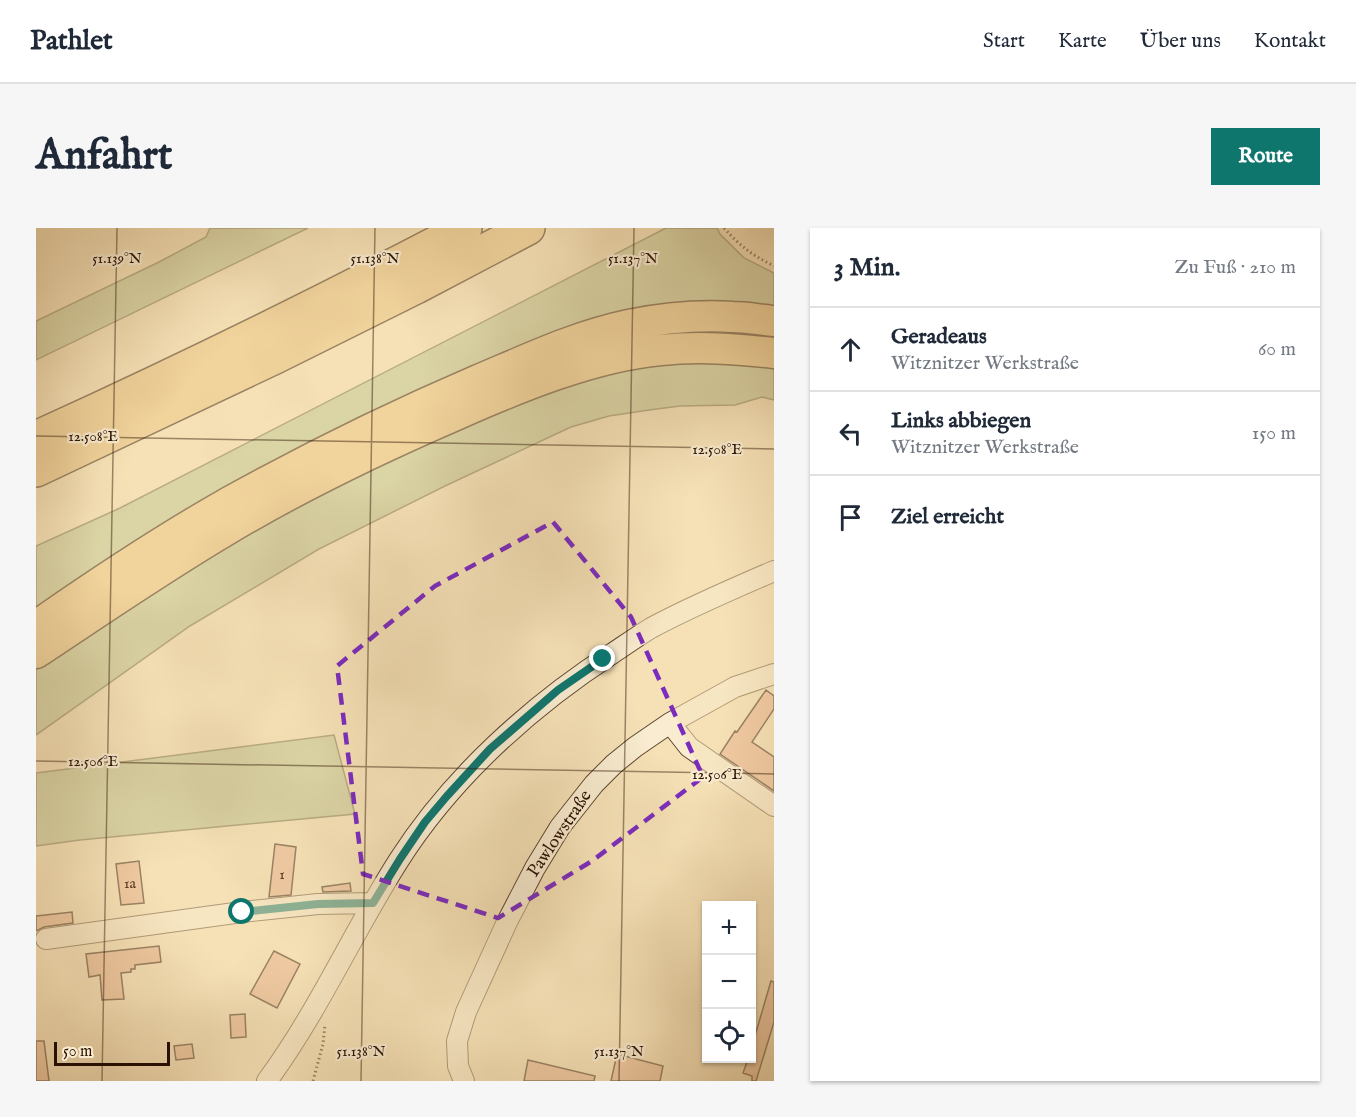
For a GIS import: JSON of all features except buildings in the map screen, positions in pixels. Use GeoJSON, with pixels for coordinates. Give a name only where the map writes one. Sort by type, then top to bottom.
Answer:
{"type":"FeatureCollection","features":[{"type":"Feature","properties":{"kind":"highway"},"geometry":{"type":"LineString","coordinates":[[36,438],[362,282],[465,228]]}},
{"type":"Feature","properties":{"kind":"highway"},"geometry":{"type":"LineString","coordinates":[[36,470],[275,357],[528,228]]}},
{"type":"Feature","properties":{"kind":"main road"},"geometry":{"type":"LineString","coordinates":[[36,626],[134,561],[231,502],[398,416],[555,348],[595,334],[662,319],[734,317],[774,321]]}},
{"type":"Feature","properties":{"kind":"main road"},"geometry":{"type":"LineString","coordinates":[[36,653],[147,579],[245,520],[346,465],[413,433],[506,394],[594,364],[661,350],[729,348],[774,353]]}},
{"type":"Feature","properties":{"kind":"street"},"geometry":{"type":"LineString","coordinates":[[267,1081],[314,1009],[373,903],[412,840],[447,796],[490,749],[558,690],[649,629],[774,571]]}},
{"type":"Feature","properties":{"kind":"street","name":"Pawlowstraße"},"geometry":{"type":"LineString","coordinates":[[464,1081],[458,1066],[457,1041],[466,1012],[507,922],[535,868],[560,827],[594,784],[635,747],[670,723],[735,687],[774,674]]}},
{"type":"Feature","properties":{"kind":"street"},"geometry":{"type":"LineString","coordinates":[[670,723],[689,747],[774,806]]}},
{"type":"Feature","properties":{"kind":"street"},"geometry":{"type":"LineString","coordinates":[[46,939],[242,912],[318,904],[373,903]]}},
{"type":"Feature","properties":{"kind":"path"},"geometry":{"type":"LineString","coordinates":[[724,228],[750,254],[774,267]]}},
{"type":"Feature","properties":{"kind":"path"},"geometry":{"type":"LineString","coordinates":[[313,1081],[324,1044],[326,1024],[314,1009]]}},
{"type":"Feature","properties":{"kind":"highlighted area"},"geometry":{"type":"Polygon","coordinates":[[[553,522],[631,617],[703,777],[592,861],[498,918],[363,874],[337,666],[435,586],[553,522]]]}},
{"type":"Feature","properties":{"kind":"green space"},"geometry":{"type":"Polygon","coordinates":[[[210,228],[308,228],[36,360],[36,321],[206,237],[210,228]]]}},
{"type":"Feature","properties":{"kind":"green space"},"geometry":{"type":"Polygon","coordinates":[[[666,228],[717,228],[744,258],[774,273],[774,311],[673,307],[36,613],[36,546],[120,508],[666,228]]]}},
{"type":"Feature","properties":{"kind":"green space"},"geometry":{"type":"Polygon","coordinates":[[[688,360],[774,366],[774,400],[762,397],[735,405],[680,406],[649,410],[609,416],[571,427],[445,486],[319,549],[190,626],[36,735],[36,667],[195,560],[363,467],[588,374],[688,360]]]}},
{"type":"Feature","properties":{"kind":"green space"},"geometry":{"type":"Polygon","coordinates":[[[334,735],[355,814],[36,846],[36,773],[334,735]]]}},
{"type":"Feature","properties":{"kind":"route"},"geometry":{"type":"LineString","coordinates":[[242,912],[318,904],[373,903],[425,822],[490,749],[558,690],[603,659]]}}]}
